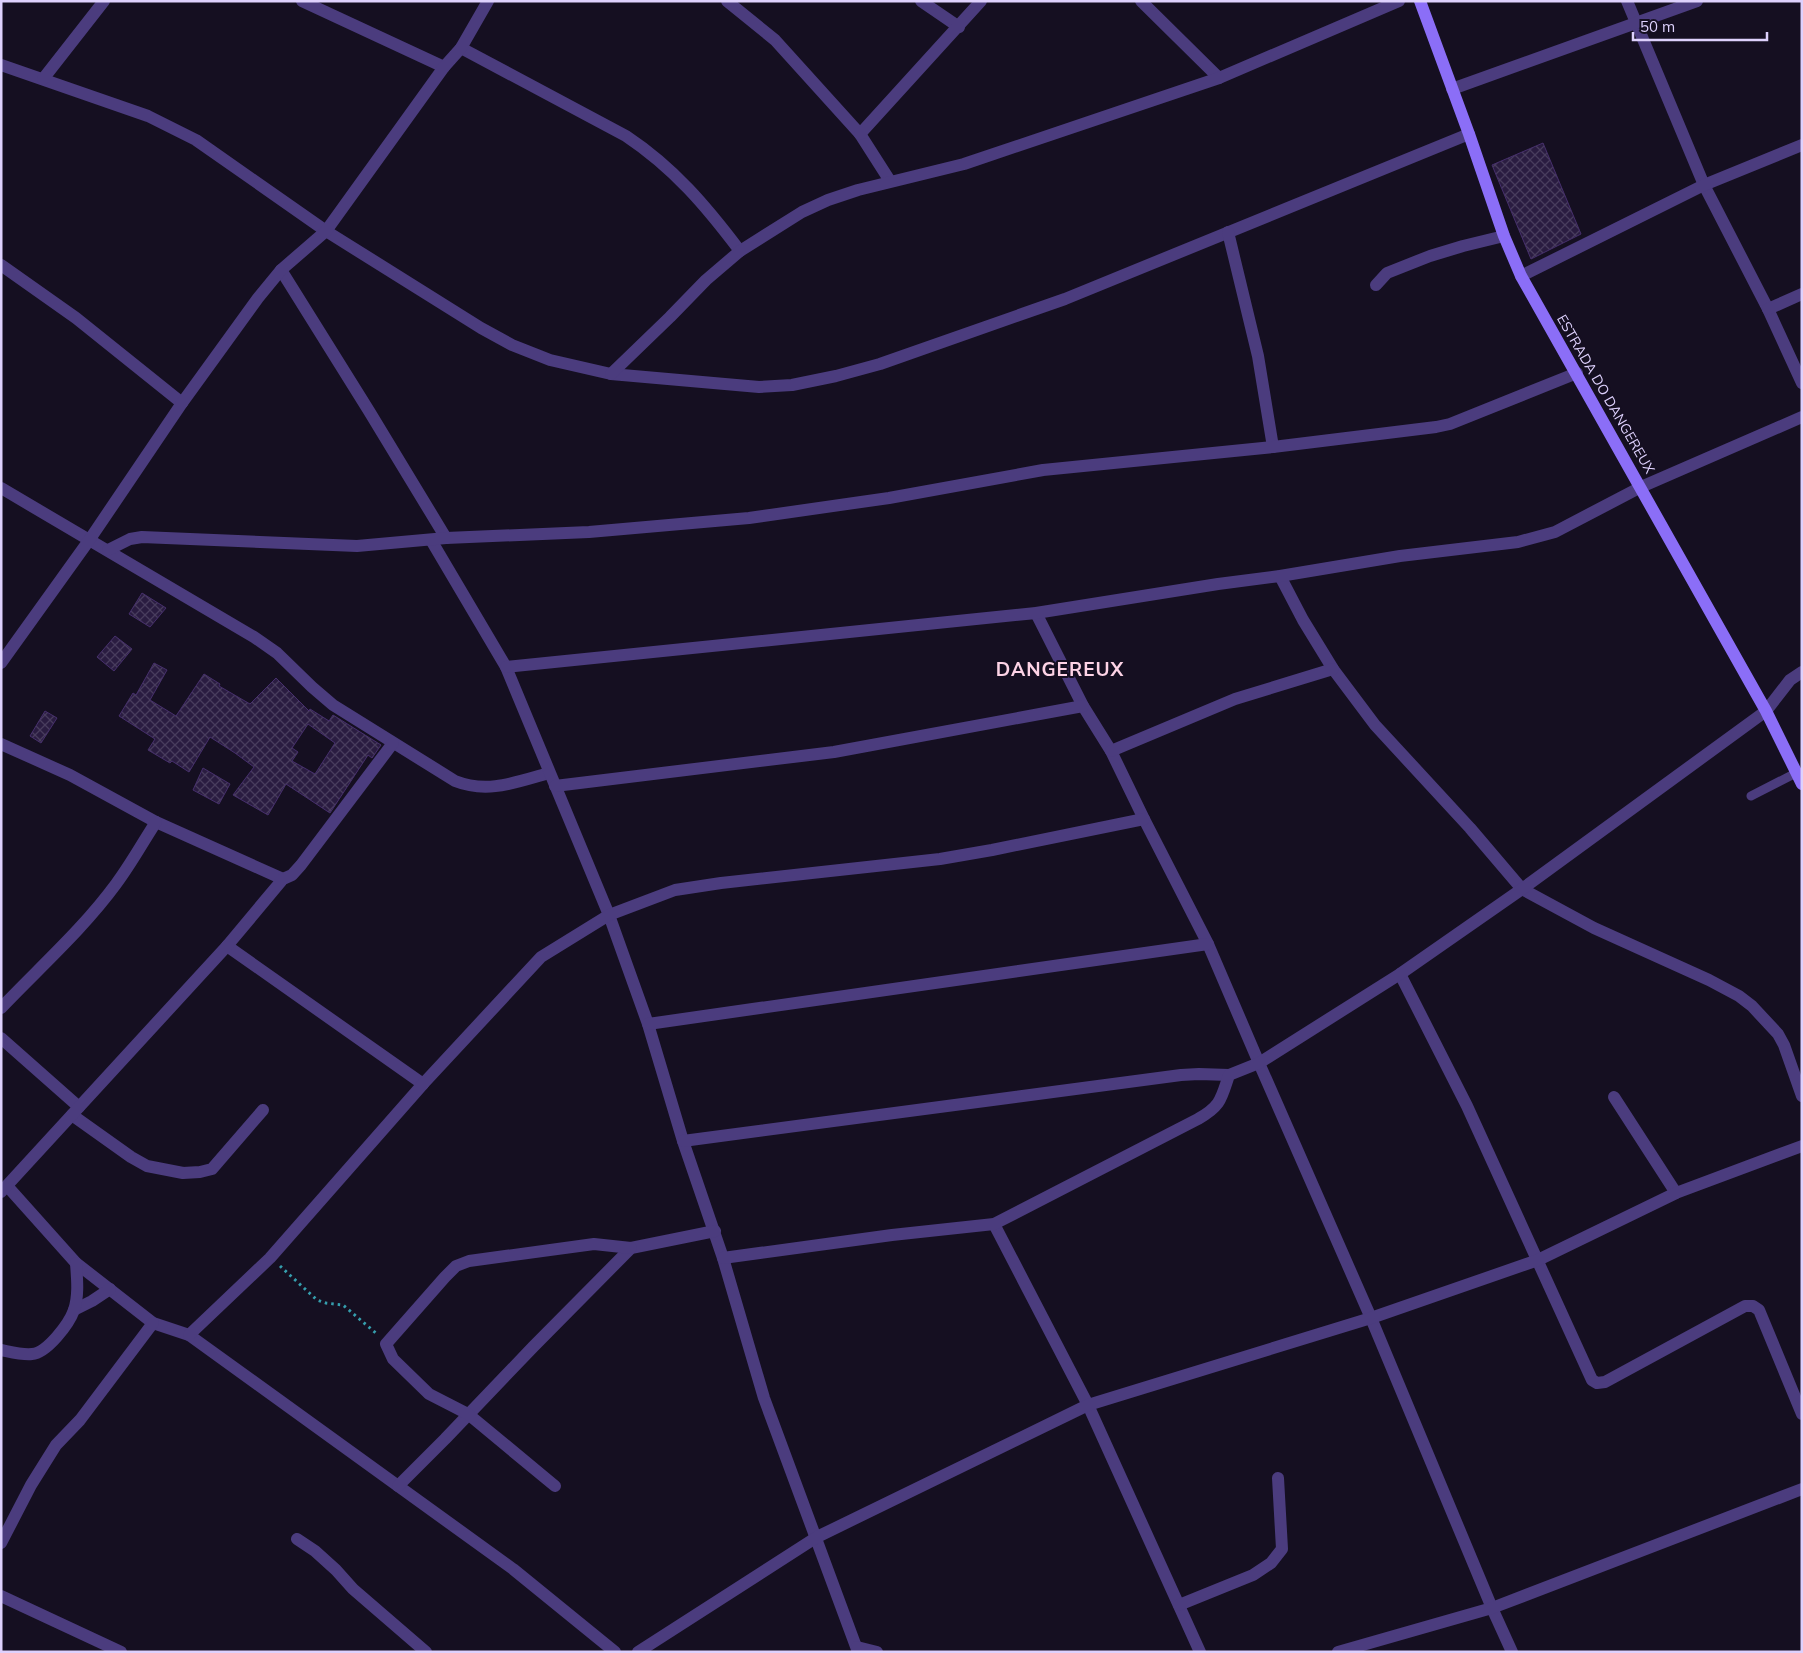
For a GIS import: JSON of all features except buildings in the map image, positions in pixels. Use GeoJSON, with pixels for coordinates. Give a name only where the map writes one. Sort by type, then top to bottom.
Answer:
{"type":"FeatureCollection","features":[{"type":"Feature","properties":{"kind":"main road","name":"ESTRADA DO DANGEREUX"},"geometry":{"type":"LineString","coordinates":[[1420,1],[1504,236],[1521,276],[1766,711],[1799,779]]}},
{"type":"Feature","properties":{"kind":"street"},"geometry":{"type":"LineString","coordinates":[[43,79],[104,1]]}},
{"type":"Feature","properties":{"kind":"street"},"geometry":{"type":"LineString","coordinates":[[302,1],[444,68]]}},
{"type":"Feature","properties":{"kind":"street"},"geometry":{"type":"LineString","coordinates":[[1,663],[90,539],[182,402],[258,298],[281,270],[326,231],[444,68],[461,48],[488,1]]}},
{"type":"Feature","properties":{"kind":"street"},"geometry":{"type":"LineString","coordinates":[[727,1],[775,40],[860,134],[890,181]]}},
{"type":"Feature","properties":{"kind":"street"},"geometry":{"type":"LineString","coordinates":[[921,1],[959,27]]}},
{"type":"Feature","properties":{"kind":"street"},"geometry":{"type":"LineString","coordinates":[[860,134],[982,1]]}},
{"type":"Feature","properties":{"kind":"street"},"geometry":{"type":"LineString","coordinates":[[611,374],[706,280],[740,252],[802,212],[828,200],[890,181],[929,174],[964,164],[1219,78],[1399,1]]}},
{"type":"Feature","properties":{"kind":"street"},"geometry":{"type":"LineString","coordinates":[[1627,1],[1704,185],[1768,309],[1802,383]]}},
{"type":"Feature","properties":{"kind":"street"},"geometry":{"type":"LineString","coordinates":[[1452,89],[1697,1]]}},
{"type":"Feature","properties":{"kind":"street"},"geometry":{"type":"LineString","coordinates":[[1148,3],[1219,78]]}},
{"type":"Feature","properties":{"kind":"street"},"geometry":{"type":"LineString","coordinates":[[461,48],[626,136],[651,152],[708,210],[740,252]]}},
{"type":"Feature","properties":{"kind":"street"},"geometry":{"type":"LineString","coordinates":[[1,64],[148,116],[180,131],[196,140],[326,231],[512,346],[550,360],[611,374],[759,387],[792,386],[880,364],[1065,299],[1469,134]]}},
{"type":"Feature","properties":{"kind":"street"},"geometry":{"type":"LineString","coordinates":[[1521,276],[1704,185],[1802,145]]}},
{"type":"Feature","properties":{"kind":"street"},"geometry":{"type":"LineString","coordinates":[[1228,232],[1258,356],[1273,447]]}},
{"type":"Feature","properties":{"kind":"street"},"geometry":{"type":"LineString","coordinates":[[1376,285],[1387,273],[1430,256],[1504,236]]}},
{"type":"Feature","properties":{"kind":"street"},"geometry":{"type":"LineString","coordinates":[[1,265],[76,318],[182,402]]}},
{"type":"Feature","properties":{"kind":"street"},"geometry":{"type":"LineString","coordinates":[[281,270],[446,538]]}},
{"type":"Feature","properties":{"kind":"street"},"geometry":{"type":"LineString","coordinates":[[1768,309],[1802,294]]}},
{"type":"Feature","properties":{"kind":"street"},"geometry":{"type":"LineString","coordinates":[[108,550],[130,539],[142,537],[350,546],[446,538],[589,532],[749,518],[888,498],[1043,470],[1273,447],[1436,427],[1450,424],[1576,373]]}},
{"type":"Feature","properties":{"kind":"street"},"geometry":{"type":"LineString","coordinates":[[506,666],[1036,613],[1400,556],[1518,542],[1555,532],[1641,487],[1802,417]]}},
{"type":"Feature","properties":{"kind":"street"},"geometry":{"type":"LineString","coordinates":[[1,488],[254,637],[277,653],[333,705],[455,781],[468,786],[482,788],[549,773]]}},
{"type":"Feature","properties":{"kind":"street"},"geometry":{"type":"LineString","coordinates":[[431,540],[506,666],[609,915],[648,1024],[723,1258],[764,1398],[858,1649],[877,1652]]}},
{"type":"Feature","properties":{"kind":"street"},"geometry":{"type":"LineString","coordinates":[[1280,576],[1303,620],[1333,669],[1375,725],[1470,828],[1522,889],[1594,928],[1709,980],[1739,996],[1752,1006],[1778,1034],[1784,1045],[1802,1096]]}},
{"type":"Feature","properties":{"kind":"street"},"geometry":{"type":"LineString","coordinates":[[1036,613],[1084,706],[1111,751],[1208,944],[1372,1318],[1512,1652]]}},
{"type":"Feature","properties":{"kind":"street"},"geometry":{"type":"LineString","coordinates":[[1111,751],[1235,699],[1333,669]]}},
{"type":"Feature","properties":{"kind":"street"},"geometry":{"type":"LineString","coordinates":[[684,1140],[1182,1075],[1229,1075],[1259,1063],[1400,974],[1522,889],[1766,711],[1790,680],[1802,672]]}},
{"type":"Feature","properties":{"kind":"street"},"geometry":{"type":"LineString","coordinates":[[555,786],[834,752],[1084,706]]}},
{"type":"Feature","properties":{"kind":"street"},"geometry":{"type":"LineString","coordinates":[[394,743],[301,865],[292,874],[283,879],[227,946],[4,1190],[76,1263],[153,1323],[189,1335],[513,1569],[615,1652]]}},
{"type":"Feature","properties":{"kind":"street"},"geometry":{"type":"LineString","coordinates":[[1,744],[70,775],[156,822],[283,879]]}},
{"type":"Feature","properties":{"kind":"street"},"geometry":{"type":"LineString","coordinates":[[189,1335],[270,1258],[423,1084],[541,957],[609,915],[675,890],[721,883],[940,859],[1144,819]]}},
{"type":"Feature","properties":{"kind":"street"},"geometry":{"type":"LineString","coordinates":[[1,1008],[102,901],[156,822]]}},
{"type":"Feature","properties":{"kind":"street"},"geometry":{"type":"LineString","coordinates":[[648,1024],[1208,944]]}},
{"type":"Feature","properties":{"kind":"street"},"geometry":{"type":"LineString","coordinates":[[227,946],[423,1084]]}},
{"type":"Feature","properties":{"kind":"street"},"geometry":{"type":"LineString","coordinates":[[1400,974],[1467,1106],[1592,1380],[1597,1383],[1605,1382],[1745,1306],[1753,1306],[1759,1310],[1802,1414]]}},
{"type":"Feature","properties":{"kind":"street"},"geometry":{"type":"LineString","coordinates":[[1,1038],[76,1111],[130,1157],[147,1166],[183,1173],[200,1172],[212,1168],[263,1110]]}},
{"type":"Feature","properties":{"kind":"street"},"geometry":{"type":"LineString","coordinates":[[723,1258],[994,1224],[1211,1112],[1220,1102],[1229,1075]]}},
{"type":"Feature","properties":{"kind":"street"},"geometry":{"type":"LineString","coordinates":[[1614,1097],[1676,1194]]}},
{"type":"Feature","properties":{"kind":"street"},"geometry":{"type":"LineString","coordinates":[[638,1652],[817,1537],[1088,1405],[1372,1318],[1538,1260],[1676,1194],[1802,1146]]}},
{"type":"Feature","properties":{"kind":"street"},"geometry":{"type":"LineString","coordinates":[[994,1224],[1088,1405],[1200,1652]]}},
{"type":"Feature","properties":{"kind":"street"},"geometry":{"type":"LineString","coordinates":[[555,1486],[468,1414],[429,1394],[393,1359],[386,1344],[456,1266],[469,1261],[594,1244],[631,1248],[714,1231]]}},
{"type":"Feature","properties":{"kind":"street"},"geometry":{"type":"LineString","coordinates":[[398,1486],[631,1248]]}},
{"type":"Feature","properties":{"kind":"street"},"geometry":{"type":"LineString","coordinates":[[1,1350],[32,1354],[42,1352],[60,1332],[74,1310],[77,1289],[76,1263]]}},
{"type":"Feature","properties":{"kind":"street"},"geometry":{"type":"LineString","coordinates":[[74,1310],[110,1289]]}},
{"type":"Feature","properties":{"kind":"street"},"geometry":{"type":"LineString","coordinates":[[1,1543],[56,1444],[80,1420],[153,1323]]}},
{"type":"Feature","properties":{"kind":"street"},"geometry":{"type":"LineString","coordinates":[[1179,1605],[1253,1575],[1272,1564],[1282,1549],[1278,1478]]}},
{"type":"Feature","properties":{"kind":"street"},"geometry":{"type":"LineString","coordinates":[[1338,1652],[1492,1608],[1802,1489]]}},
{"type":"Feature","properties":{"kind":"street"},"geometry":{"type":"LineString","coordinates":[[297,1539],[315,1551],[353,1589],[426,1652]]}},
{"type":"Feature","properties":{"kind":"street"},"geometry":{"type":"LineString","coordinates":[[1,1596],[121,1652]]}},
{"type":"Feature","properties":{"kind":"lane"},"geometry":{"type":"LineString","coordinates":[[1750,796],[1799,779]]}},
{"type":"Feature","properties":{"kind":"path"},"geometry":{"type":"LineString","coordinates":[[270,1258],[317,1300],[343,1305],[383,1338],[386,1344]]}},
{"type":"Feature","properties":{"kind":"district","name":"DANGEREUX"},"geometry":{"type":"Point","coordinates":[1060,669]}}]}
